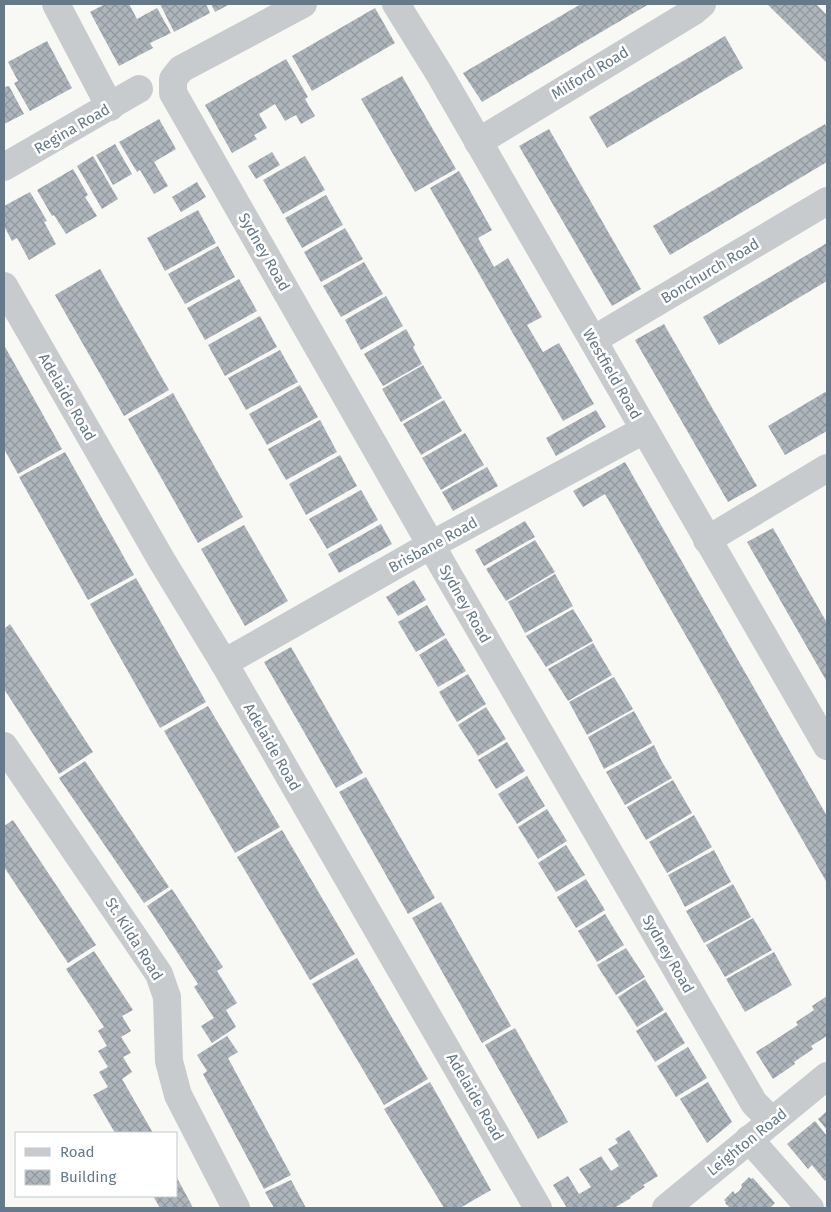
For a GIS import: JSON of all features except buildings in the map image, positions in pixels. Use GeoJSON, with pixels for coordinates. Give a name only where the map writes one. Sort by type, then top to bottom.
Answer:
{"type":"FeatureCollection","features":[{"type":"Feature","properties":{"kind":"street"},"geometry":{"type":"LineString","coordinates":[[56,4],[110,107]]}},
{"type":"Feature","properties":{"kind":"street","name":"Sydney Road"},"geometry":{"type":"LineString","coordinates":[[303,4],[181,69],[172,79],[173,93],[431,545],[754,1103],[772,1121]]}},
{"type":"Feature","properties":{"kind":"street","name":"Westfield Road"},"geometry":{"type":"LineString","coordinates":[[396,4],[593,340],[707,540],[826,740]]}},
{"type":"Feature","properties":{"kind":"street","name":"Milford Road"},"geometry":{"type":"LineString","coordinates":[[478,142],[694,11],[702,4]]}},
{"type":"Feature","properties":{"kind":"street","name":"Regina Road"},"geometry":{"type":"LineString","coordinates":[[4,167],[139,89]]}},
{"type":"Feature","properties":{"kind":"street","name":"Bonchurch Road"},"geometry":{"type":"LineString","coordinates":[[593,340],[827,201]]}},
{"type":"Feature","properties":{"kind":"street","name":"Adelaide Road"},"geometry":{"type":"LineString","coordinates":[[4,286],[162,561],[224,662],[538,1208]]}},
{"type":"Feature","properties":{"kind":"street","name":"Brisbane Road"},"geometry":{"type":"LineString","coordinates":[[224,662],[431,545],[644,430]]}},
{"type":"Feature","properties":{"kind":"street"},"geometry":{"type":"LineString","coordinates":[[707,540],[827,468]]}},
{"type":"Feature","properties":{"kind":"street","name":"St. Kilda Road"},"geometry":{"type":"LineString","coordinates":[[4,746],[160,974],[167,997],[169,1060],[178,1095],[236,1208]]}},
{"type":"Feature","properties":{"kind":"street","name":"Leighton Road"},"geometry":{"type":"LineString","coordinates":[[666,1208],[827,1076]]}},
{"type":"Feature","properties":{"kind":"street"},"geometry":{"type":"LineString","coordinates":[[749,1139],[810,1208]]}}]}
